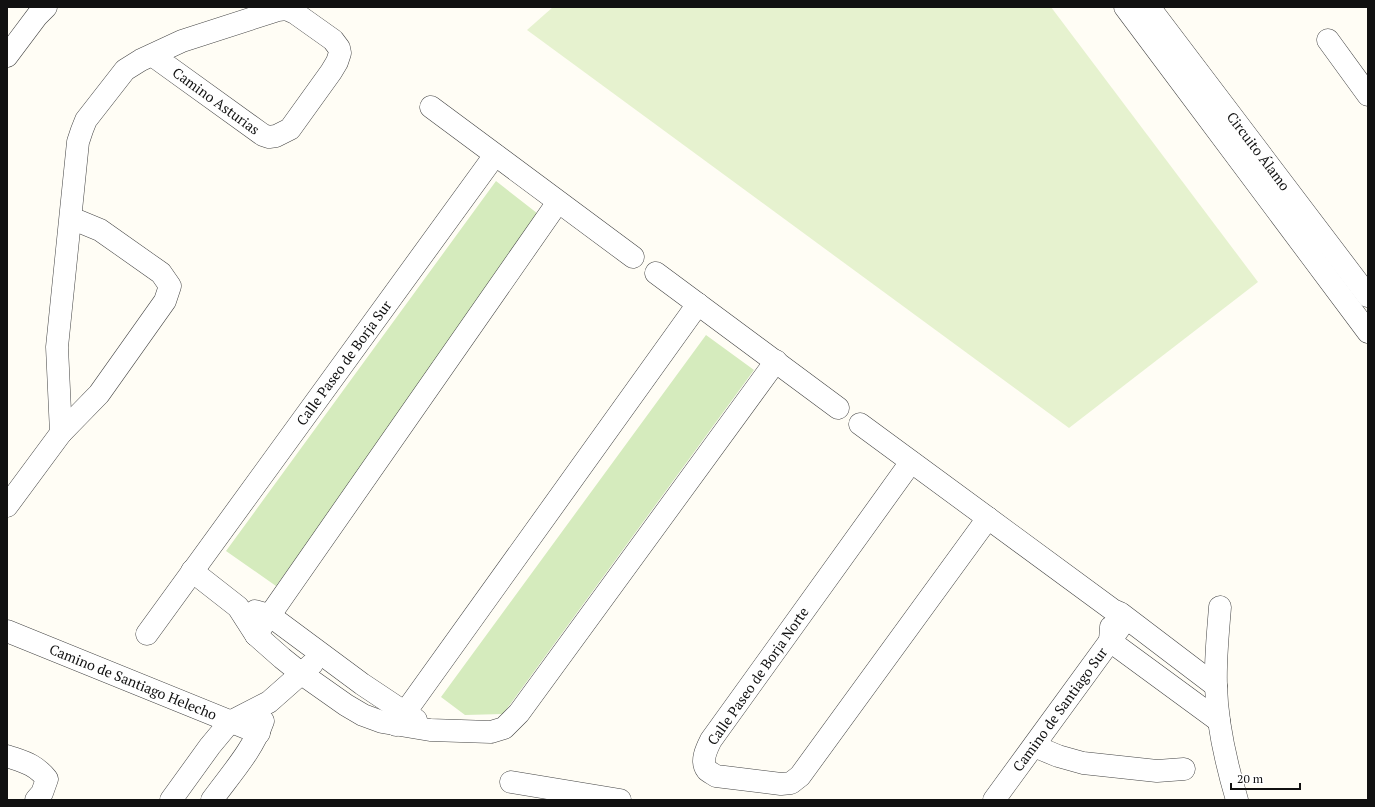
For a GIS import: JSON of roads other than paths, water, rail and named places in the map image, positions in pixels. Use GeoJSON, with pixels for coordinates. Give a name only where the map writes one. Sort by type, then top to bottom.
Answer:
{"type":"FeatureCollection","features":[{"type":"Feature","properties":{"kind":"street"},"geometry":{"type":"LineString","coordinates":[[7,56],[37,16],[46,7]]}},
{"type":"Feature","properties":{"kind":"street","name":"Circuito Álamo"},"geometry":{"type":"LineString","coordinates":[[1126,7],[1368,332]]}},
{"type":"Feature","properties":{"kind":"street","name":"Circuito Álamo"},"geometry":{"type":"LineString","coordinates":[[1149,7],[1368,296]]}},
{"type":"Feature","properties":{"kind":"street","name":"Camino Asturias"},"geometry":{"type":"LineString","coordinates":[[60,433],[57,347],[78,142],[86,120],[125,70],[152,55],[182,41],[278,10],[286,9],[295,13],[333,40],[339,48],[340,53],[331,72],[290,129],[276,136],[269,137],[263,135],[152,55]]}},
{"type":"Feature","properties":{"kind":"street"},"geometry":{"type":"LineString","coordinates":[[1328,40],[1368,95]]}},
{"type":"Feature","properties":{"kind":"street"},"geometry":{"type":"LineString","coordinates":[[431,107],[633,257]]}},
{"type":"Feature","properties":{"kind":"street","name":"Calle Paseo de Borja Sur"},"geometry":{"type":"LineString","coordinates":[[147,634],[495,155]]}},
{"type":"Feature","properties":{"kind":"street"},"geometry":{"type":"LineString","coordinates":[[256,635],[558,202]]}},
{"type":"Feature","properties":{"kind":"street"},"geometry":{"type":"LineString","coordinates":[[7,506],[60,433],[99,394],[165,301],[170,286],[161,273],[106,234],[71,218]]}},
{"type":"Feature","properties":{"kind":"street"},"geometry":{"type":"LineString","coordinates":[[656,273],[838,408]]}},
{"type":"Feature","properties":{"kind":"street","name":"Circuito Álamo"},"geometry":{"type":"LineString","coordinates":[[1332,284],[1368,296]]}},
{"type":"Feature","properties":{"kind":"street"},"geometry":{"type":"LineString","coordinates":[[192,571],[238,607],[256,635],[302,674],[363,715],[382,722],[400,719],[698,304]]}},
{"type":"Feature","properties":{"kind":"street"},"geometry":{"type":"LineString","coordinates":[[238,607],[269,615],[362,684],[400,719],[430,730],[491,732],[504,728],[520,713],[776,362]]}},
{"type":"Feature","properties":{"kind":"street"},"geometry":{"type":"LineString","coordinates":[[860,424],[1216,686]]}},
{"type":"Feature","properties":{"kind":"street","name":"Calle Paseo de Borja Norte"},"geometry":{"type":"LineString","coordinates":[[911,462],[711,740],[706,751],[704,763],[707,769],[716,776],[781,784],[791,783],[800,776],[988,518]]}},
{"type":"Feature","properties":{"kind":"street"},"geometry":{"type":"LineString","coordinates":[[1220,607],[1216,686],[1219,721],[1227,765],[1237,800]]}},
{"type":"Feature","properties":{"kind":"street","name":"Camino de Santiago Sur"},"geometry":{"type":"LineString","coordinates":[[994,800],[1110,641],[1119,614]]}},
{"type":"Feature","properties":{"kind":"street","name":"Camino de Santiago Helecho"},"geometry":{"type":"LineString","coordinates":[[7,631],[259,733]]}},
{"type":"Feature","properties":{"kind":"street"},"geometry":{"type":"LineString","coordinates":[[1110,641],[1219,721]]}},
{"type":"Feature","properties":{"kind":"street"},"geometry":{"type":"LineString","coordinates":[[171,800],[210,746],[230,722],[269,702],[322,655]]}},
{"type":"Feature","properties":{"kind":"street"},"geometry":{"type":"LineString","coordinates":[[212,800],[259,733],[269,702]]}},
{"type":"Feature","properties":{"kind":"street"},"geometry":{"type":"LineString","coordinates":[[1034,746],[1083,764],[1157,771],[1184,769]]}},
{"type":"Feature","properties":{"kind":"street"},"geometry":{"type":"LineString","coordinates":[[7,756],[32,765],[40,770],[47,779],[45,787],[36,800]]}},
{"type":"Feature","properties":{"kind":"street"},"geometry":{"type":"LineString","coordinates":[[511,782],[620,800]]}}]}
